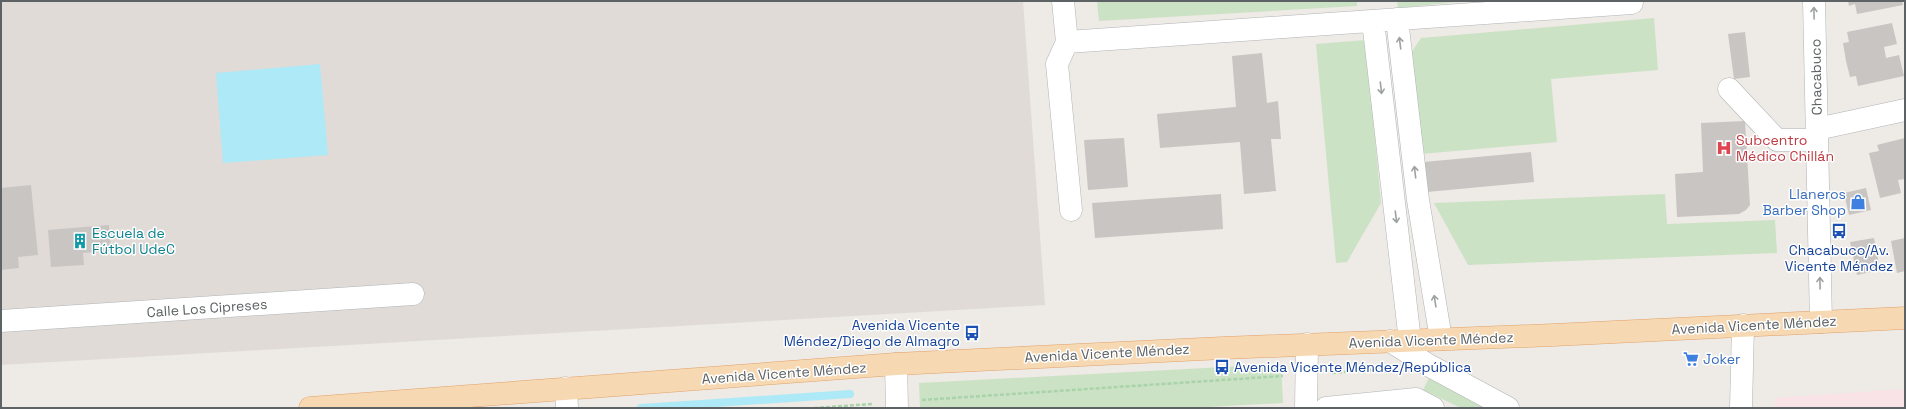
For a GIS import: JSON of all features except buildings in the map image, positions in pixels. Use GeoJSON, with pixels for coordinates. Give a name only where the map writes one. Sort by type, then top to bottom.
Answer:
{"type":"FeatureCollection","features":[{"type":"Feature","properties":{"kind":"main road","name":"Avenida Vicente Méndez"},"geometry":{"type":"LineString","coordinates":[[310,408],[566,398],[896,364],[1307,344],[1905,318]]}},
{"type":"Feature","properties":{"kind":"street"},"geometry":{"type":"LineString","coordinates":[[1063,1],[1067,42],[1057,64],[1071,210]]}},
{"type":"Feature","properties":{"kind":"street"},"geometry":{"type":"LineString","coordinates":[[1067,42],[1632,3],[1632,1]]}},
{"type":"Feature","properties":{"kind":"street","name":"Chacabuco"},"geometry":{"type":"LineString","coordinates":[[1814,1],[1821,322]]}},
{"type":"Feature","properties":{"kind":"street"},"geometry":{"type":"LineString","coordinates":[[1397,19],[1418,200],[1441,339]]}},
{"type":"Feature","properties":{"kind":"street"},"geometry":{"type":"LineString","coordinates":[[1373,21],[1400,341],[1430,366],[1508,408]]}},
{"type":"Feature","properties":{"kind":"street"},"geometry":{"type":"LineString","coordinates":[[1729,89],[1778,140],[1817,135],[1905,110]]}},
{"type":"Feature","properties":{"kind":"street","name":"Calle Los Cipreses"},"geometry":{"type":"LineString","coordinates":[[1,322],[413,294]]}},
{"type":"Feature","properties":{"kind":"street"},"geometry":{"type":"LineString","coordinates":[[1741,408],[1743,325]]}},
{"type":"Feature","properties":{"kind":"street"},"geometry":{"type":"LineString","coordinates":[[1306,408],[1307,344]]}},
{"type":"Feature","properties":{"kind":"street"},"geometry":{"type":"LineString","coordinates":[[896,364],[897,405]]}},
{"type":"Feature","properties":{"kind":"street"},"geometry":{"type":"LineString","coordinates":[[1326,408],[1416,399],[1433,408]]}},
{"type":"Feature","properties":{"kind":"path"},"geometry":{"type":"LineString","coordinates":[[814,408],[897,405],[1392,369]]}},
{"type":"Feature","properties":{"kind":"shaded area"},"geometry":{"type":"Polygon","coordinates":[[[1,1],[1023,1],[1045,305],[1,365],[1,1]]]}},
{"type":"Feature","properties":{"kind":"shaded area"},"geometry":{"type":"Polygon","coordinates":[[[1905,389],[1905,408],[1775,408],[1775,398],[1905,389]]]}},
{"type":"Feature","properties":{"kind":"green space"},"geometry":{"type":"Polygon","coordinates":[[[1097,1],[1357,1],[1357,6],[1099,21],[1097,1]]]}},
{"type":"Feature","properties":{"kind":"green space"},"geometry":{"type":"Polygon","coordinates":[[[1397,1],[1466,1],[1398,8],[1397,1]]]}},
{"type":"Feature","properties":{"kind":"green space"},"geometry":{"type":"Polygon","coordinates":[[[1654,18],[1658,70],[1551,79],[1557,142],[1421,154],[1411,53],[1421,38],[1654,18]]]}},
{"type":"Feature","properties":{"kind":"green space"},"geometry":{"type":"Polygon","coordinates":[[[1366,40],[1381,203],[1347,262],[1336,263],[1316,44],[1366,40]]]}},
{"type":"Feature","properties":{"kind":"green space"},"geometry":{"type":"Polygon","coordinates":[[[1665,194],[1667,224],[1775,220],[1777,253],[1468,265],[1434,203],[1665,194]]]}},
{"type":"Feature","properties":{"kind":"green space"},"geometry":{"type":"Polygon","coordinates":[[[1281,364],[1283,403],[1189,408],[920,408],[919,383],[1281,364]]]}},
{"type":"Feature","properties":{"kind":"green space"},"geometry":{"type":"Polygon","coordinates":[[[1429,378],[1489,408],[1461,408],[1423,390],[1429,378]]]}},
{"type":"Feature","properties":{"kind":"water"},"geometry":{"type":"Polygon","coordinates":[[[320,64],[328,155],[223,163],[216,73],[320,64]]]}},
{"type":"Feature","properties":{"kind":"waterway"},"geometry":{"type":"LineString","coordinates":[[641,408],[850,394]]}},
{"type":"Feature","properties":{"kind":"place","name":"Subcentro Médico Chillán"},"geometry":{"type":"Point","coordinates":[1724,148]}},
{"type":"Feature","properties":{"kind":"place","name":"Llaneros Barber Shop"},"geometry":{"type":"Point","coordinates":[1858,202]}},
{"type":"Feature","properties":{"kind":"place","name":"Chacabuco/Av. Vicente Méndez"},"geometry":{"type":"Point","coordinates":[1839,231]}},
{"type":"Feature","properties":{"kind":"place","name":"Escuela de Fútbol UdeC"},"geometry":{"type":"Point","coordinates":[80,241]}},
{"type":"Feature","properties":{"kind":"place","name":"Avenida Vicente Méndez/Diego de Almagro"},"geometry":{"type":"Point","coordinates":[972,333]}},
{"type":"Feature","properties":{"kind":"place","name":"Joker"},"geometry":{"type":"Point","coordinates":[1691,359]}},
{"type":"Feature","properties":{"kind":"place","name":"Avenida Vicente Méndez/República"},"geometry":{"type":"Point","coordinates":[1222,367]}}]}
